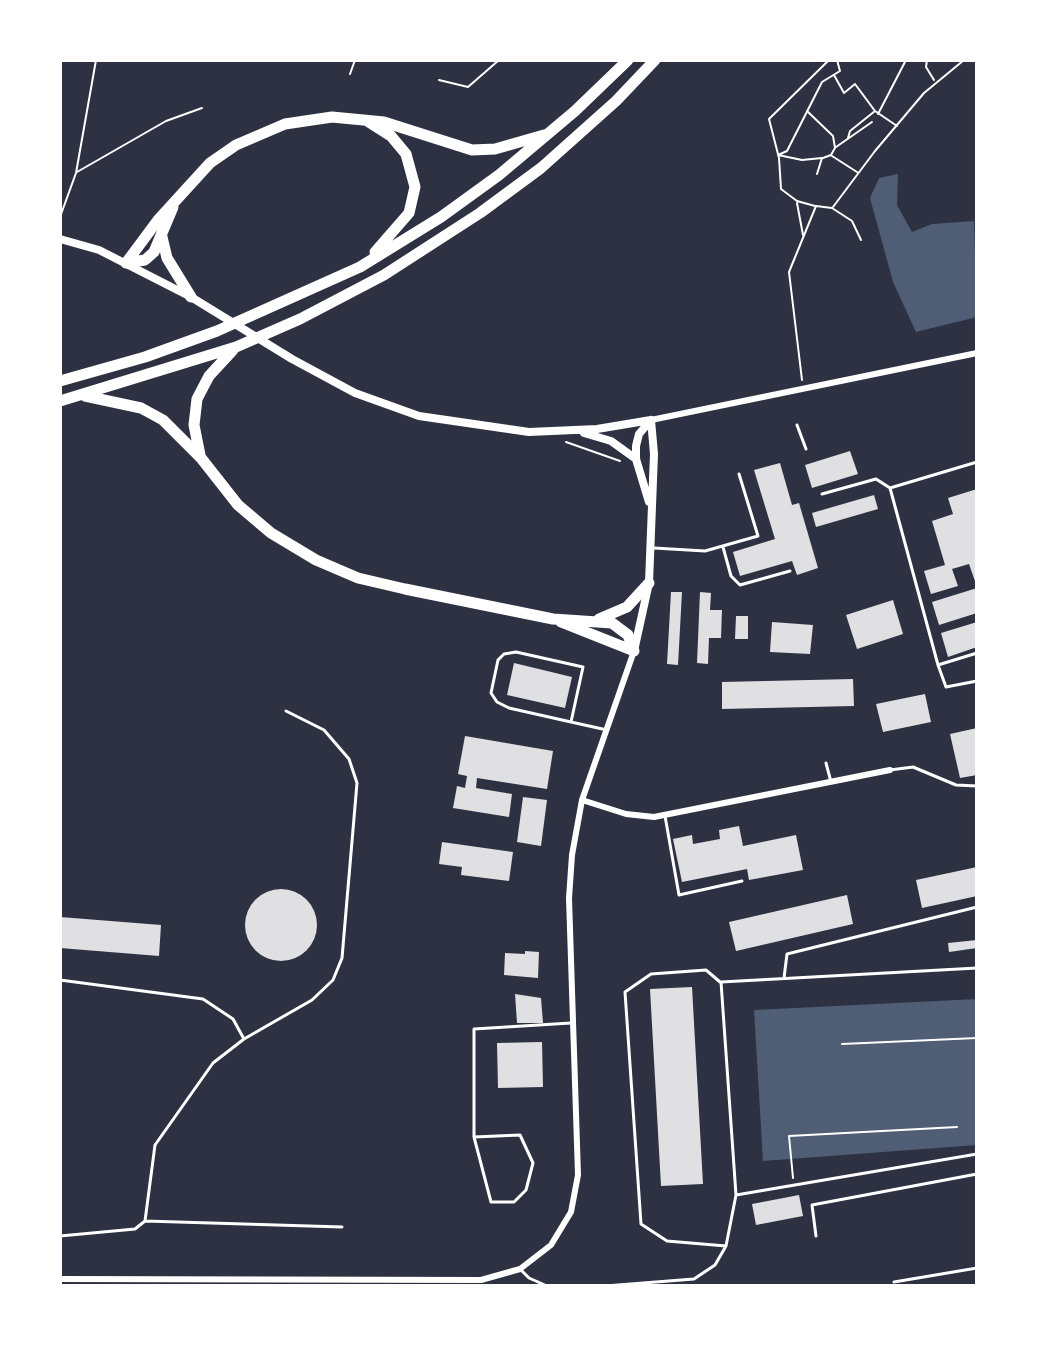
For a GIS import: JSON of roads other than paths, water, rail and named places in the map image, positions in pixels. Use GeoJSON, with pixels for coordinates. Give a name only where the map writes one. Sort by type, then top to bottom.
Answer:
{"type":"FeatureCollection","features":[{"type":"Feature","properties":{"kind":"highway"},"geometry":{"type":"LineString","coordinates":[[60,381],[145,357],[217,331],[360,267],[451,211],[550,133],[628,60]]}},
{"type":"Feature","properties":{"kind":"highway"},"geometry":{"type":"LineString","coordinates":[[60,401],[236,347],[375,281],[480,213],[541,168],[616,101],[655,60]]}},
{"type":"Feature","properties":{"kind":"highway"},"geometry":{"type":"LineString","coordinates":[[126,263],[210,163],[252,136],[317,118],[399,125],[472,150],[505,147],[550,133]]}},
{"type":"Feature","properties":{"kind":"highway"},"geometry":{"type":"LineString","coordinates":[[360,267],[402,225],[409,213],[415,187],[411,165],[398,143],[365,120]]}},
{"type":"Feature","properties":{"kind":"highway"},"geometry":{"type":"LineString","coordinates":[[126,263],[145,260],[162,236],[175,203]]}},
{"type":"Feature","properties":{"kind":"highway"},"geometry":{"type":"LineString","coordinates":[[162,236],[167,258],[191,297]]}},
{"type":"Feature","properties":{"kind":"highway"},"geometry":{"type":"LineString","coordinates":[[201,458],[194,425],[197,399],[209,376],[236,347]]}},
{"type":"Feature","properties":{"kind":"highway"},"geometry":{"type":"LineString","coordinates":[[81,396],[127,404],[152,413],[173,428],[238,505],[271,533],[316,560],[377,582],[553,619],[634,651]]}},
{"type":"Feature","properties":{"kind":"highway"},"geometry":{"type":"LineString","coordinates":[[597,620],[627,607],[649,583]]}},
{"type":"Feature","properties":{"kind":"highway"},"geometry":{"type":"LineString","coordinates":[[553,619],[597,620],[623,630],[634,651]]}},
{"type":"Feature","properties":{"kind":"street"},"geometry":{"type":"LineString","coordinates":[[60,239],[126,263],[191,297],[323,377],[385,405],[419,416],[495,429],[574,431],[651,420],[977,353]]}},
{"type":"Feature","properties":{"kind":"street"},"geometry":{"type":"LineString","coordinates":[[650,507],[636,459],[639,434],[651,420]]}},
{"type":"Feature","properties":{"kind":"street"},"geometry":{"type":"LineString","coordinates":[[60,1279],[69,1282],[459,1280],[501,1276],[520,1269],[551,1245],[562,1230],[576,1194],[569,898],[582,800],[634,651],[649,583],[654,454],[651,420]]}},
{"type":"Feature","properties":{"kind":"street"},"geometry":{"type":"LineString","coordinates":[[574,431],[611,441],[636,459]]}},
{"type":"Feature","properties":{"kind":"street"},"geometry":{"type":"LineString","coordinates":[[582,800],[626,814],[665,816],[890,770]]}},
{"type":"Feature","properties":{"kind":"lane"},"geometry":{"type":"LineString","coordinates":[[797,425],[806,449]]}},
{"type":"Feature","properties":{"kind":"lane"},"geometry":{"type":"LineString","coordinates":[[890,488],[977,462]]}},
{"type":"Feature","properties":{"kind":"lane"},"geometry":{"type":"LineString","coordinates":[[650,547],[693,551],[723,547],[758,536],[739,474]]}},
{"type":"Feature","properties":{"kind":"lane"},"geometry":{"type":"LineString","coordinates":[[822,494],[876,479],[890,488],[946,687],[977,681]]}},
{"type":"Feature","properties":{"kind":"lane"},"geometry":{"type":"LineString","coordinates":[[723,547],[731,576],[740,585],[790,571]]}},
{"type":"Feature","properties":{"kind":"lane"},"geometry":{"type":"LineString","coordinates":[[571,722],[583,667],[516,652],[504,654],[498,660],[491,693],[497,702],[571,722],[607,730]]}},
{"type":"Feature","properties":{"kind":"lane"},"geometry":{"type":"LineString","coordinates":[[938,665],[977,653]]}},
{"type":"Feature","properties":{"kind":"lane"},"geometry":{"type":"LineString","coordinates":[[145,1221],[155,1145],[213,1063],[244,1039],[274,1025],[312,1000],[333,980],[342,958],[357,783],[349,759],[324,730],[286,711]]}},
{"type":"Feature","properties":{"kind":"lane"},"geometry":{"type":"LineString","coordinates":[[826,763],[831,782]]}},
{"type":"Feature","properties":{"kind":"lane"},"geometry":{"type":"LineString","coordinates":[[890,770],[913,767],[956,785],[977,786]]}},
{"type":"Feature","properties":{"kind":"lane"},"geometry":{"type":"LineString","coordinates":[[665,816],[679,895],[742,881]]}},
{"type":"Feature","properties":{"kind":"lane"},"geometry":{"type":"LineString","coordinates":[[784,979],[787,954],[977,907]]}},
{"type":"Feature","properties":{"kind":"lane"},"geometry":{"type":"LineString","coordinates":[[726,1246],[667,1241],[641,1224],[625,992],[651,974],[706,970],[721,982],[977,968]]}},
{"type":"Feature","properties":{"kind":"lane"},"geometry":{"type":"LineString","coordinates":[[60,980],[203,999],[233,1019],[244,1039]]}},
{"type":"Feature","properties":{"kind":"lane"},"geometry":{"type":"LineString","coordinates":[[605,1286],[694,1279],[715,1265],[726,1246],[736,1195],[721,982]]}},
{"type":"Feature","properties":{"kind":"lane"},"geometry":{"type":"LineString","coordinates":[[474,1137],[520,1135],[533,1163],[526,1190],[514,1202],[491,1202],[474,1137],[474,1029],[571,1023]]}},
{"type":"Feature","properties":{"kind":"lane"},"geometry":{"type":"LineString","coordinates":[[736,1195],[977,1154]]}},
{"type":"Feature","properties":{"kind":"lane"},"geometry":{"type":"LineString","coordinates":[[816,1236],[812,1205],[977,1174]]}},
{"type":"Feature","properties":{"kind":"lane"},"geometry":{"type":"LineString","coordinates":[[60,1236],[135,1229],[145,1221],[342,1227]]}},
{"type":"Feature","properties":{"kind":"lane"},"geometry":{"type":"LineString","coordinates":[[894,1282],[977,1268]]}},
{"type":"Feature","properties":{"kind":"lane"},"geometry":{"type":"LineString","coordinates":[[520,1269],[529,1278],[547,1286]]}},
{"type":"Feature","properties":{"kind":"water"},"geometry":{"type":"Polygon","coordinates":[[[898,174],[897,205],[912,232],[932,224],[974,221],[977,317],[916,332],[893,282],[870,198],[879,178],[898,174]]]}},
{"type":"Feature","properties":{"kind":"water"},"geometry":{"type":"Polygon","coordinates":[[[977,999],[977,1145],[763,1161],[754,1010],[977,999]]]}}]}
